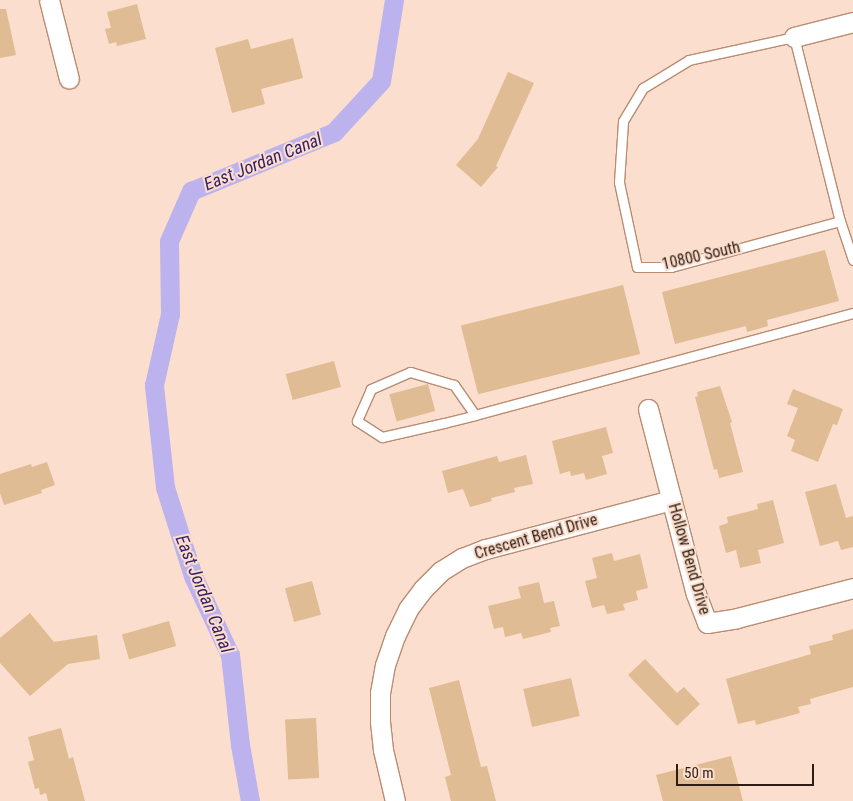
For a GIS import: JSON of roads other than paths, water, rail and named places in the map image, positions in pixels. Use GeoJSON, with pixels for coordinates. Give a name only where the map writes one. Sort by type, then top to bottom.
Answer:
{"type":"FeatureCollection","features":[{"type":"Feature","properties":{"kind":"street"},"geometry":{"type":"LineString","coordinates":[[49,0],[69,79]]}},
{"type":"Feature","properties":{"kind":"street","name":"10800 South"},"geometry":{"type":"LineString","coordinates":[[794,37],[853,22]]}},
{"type":"Feature","properties":{"kind":"street","name":"Hollow Bend Drive"},"geometry":{"type":"LineString","coordinates":[[648,409],[696,594],[707,623],[737,618],[853,588]]}},
{"type":"Feature","properties":{"kind":"street","name":"Crescent Bend Drive"},"geometry":{"type":"LineString","coordinates":[[395,801],[383,750],[380,722],[380,693],[385,665],[395,636],[408,610],[423,589],[441,571],[462,558],[478,552],[672,500]]}},
{"type":"Feature","properties":{"kind":"lane","name":"10800 South"},"geometry":{"type":"LineString","coordinates":[[794,37],[689,60],[643,88],[623,120],[619,182],[637,267],[671,266],[840,221]]}},
{"type":"Feature","properties":{"kind":"lane"},"geometry":{"type":"LineString","coordinates":[[794,37],[840,221],[853,260]]}},
{"type":"Feature","properties":{"kind":"lane"},"geometry":{"type":"LineString","coordinates":[[474,414],[454,385],[410,372],[371,389],[357,421],[382,437],[474,414],[853,313]]}},
{"type":"Feature","properties":{"kind":"waterway","name":"East Jordan Canal"},"geometry":{"type":"LineString","coordinates":[[250,801],[240,745],[230,655],[193,576],[165,487],[154,385],[170,314],[169,241],[191,191],[334,132],[381,81],[394,0]]}}]}
